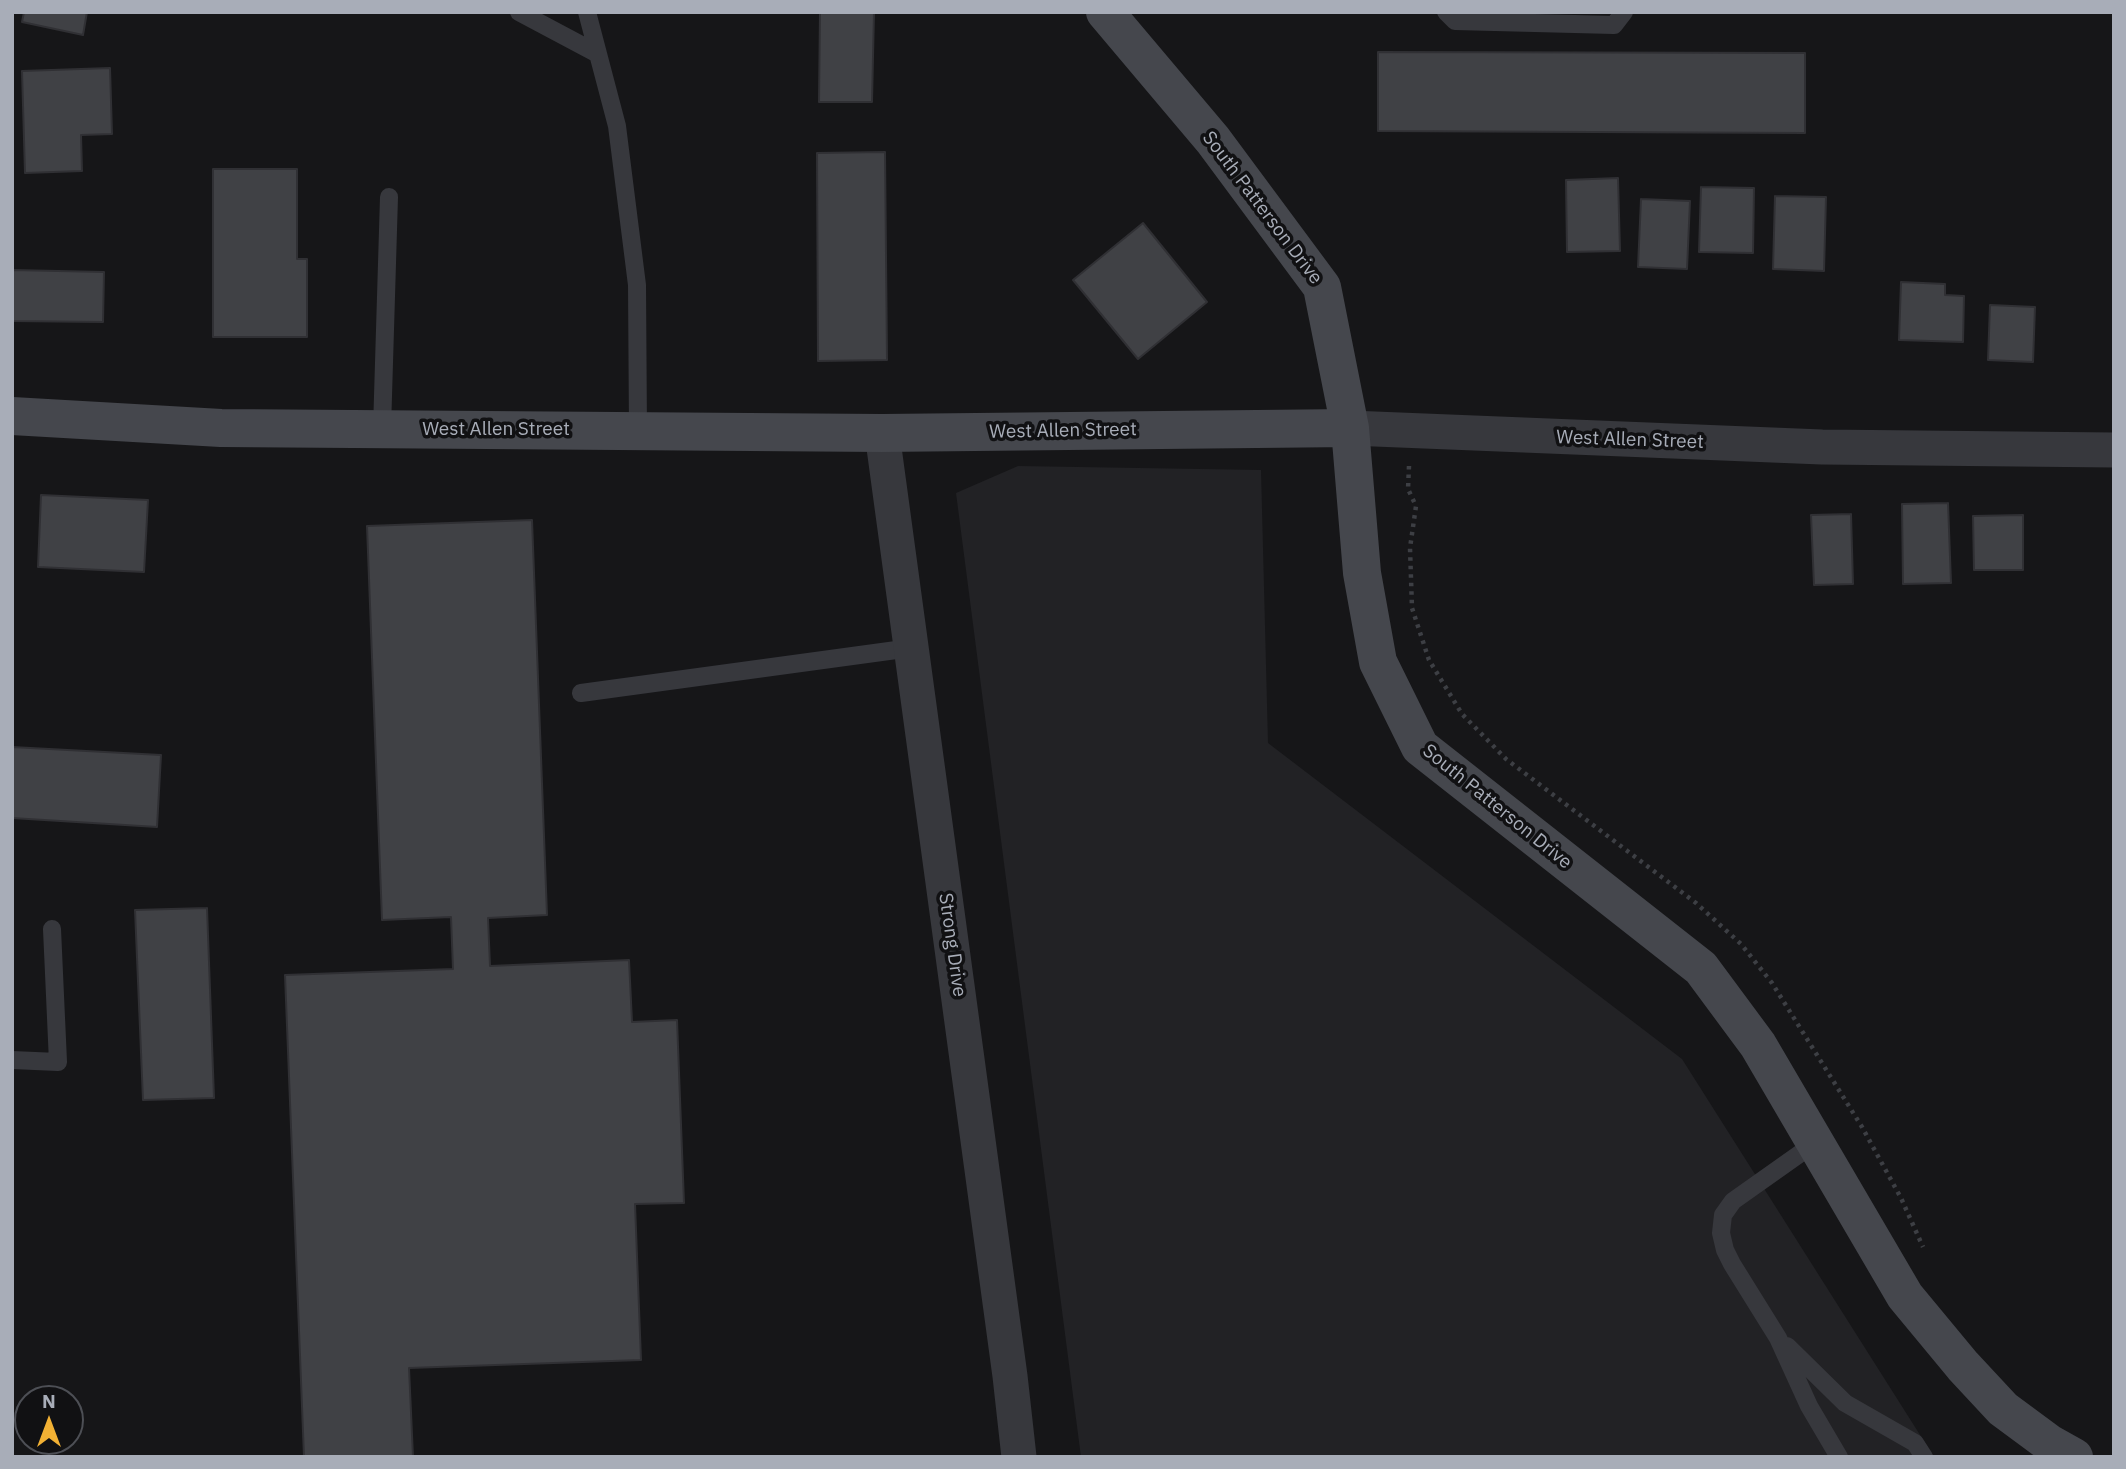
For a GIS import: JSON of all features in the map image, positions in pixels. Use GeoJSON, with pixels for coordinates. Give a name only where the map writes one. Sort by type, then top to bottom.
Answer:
{"type":"FeatureCollection","features":[{"type":"Feature","properties":{"kind":"street","name":"South Patterson Drive"},"geometry":{"type":"LineString","coordinates":[[1105,12],[1213,140],[1322,287],[1350,428],[1362,573],[1378,662],[1420,747],[1700,968],[1758,1045],[1905,1296],[2003,1409],[2049,1443],[2074,1457]]}},
{"type":"Feature","properties":{"kind":"street","name":"West Allen Street"},"geometry":{"type":"LineString","coordinates":[[12,416],[221,428],[881,433],[1350,428],[1822,447],[2114,450]]}},
{"type":"Feature","properties":{"kind":"street","name":"Strong Drive"},"geometry":{"type":"LineString","coordinates":[[881,433],[1009,1362],[1018,1457]]}},
{"type":"Feature","properties":{"kind":"lane"},"geometry":{"type":"LineString","coordinates":[[520,12],[598,54]]}},
{"type":"Feature","properties":{"kind":"lane"},"geometry":{"type":"LineString","coordinates":[[587,12],[617,127],[637,285],[638,430]]}},
{"type":"Feature","properties":{"kind":"lane"},"geometry":{"type":"LineString","coordinates":[[1446,12],[1455,21],[1536,18],[1614,25],[1624,12]]}},
{"type":"Feature","properties":{"kind":"lane"},"geometry":{"type":"LineString","coordinates":[[382,429],[389,197]]}},
{"type":"Feature","properties":{"kind":"lane"},"geometry":{"type":"LineString","coordinates":[[581,693],[911,648]]}},
{"type":"Feature","properties":{"kind":"lane"},"geometry":{"type":"LineString","coordinates":[[12,1060],[58,1062],[52,929]]}},
{"type":"Feature","properties":{"kind":"lane"},"geometry":{"type":"LineString","coordinates":[[1815,1143],[1732,1201],[1721,1223],[1725,1250],[1778,1338],[1809,1406],[1839,1457]]}},
{"type":"Feature","properties":{"kind":"lane"},"geometry":{"type":"LineString","coordinates":[[1778,1338],[1845,1403],[1915,1443],[1924,1457]]}},
{"type":"Feature","properties":{"kind":"shaded area"},"geometry":{"type":"Polygon","coordinates":[[[1018,466],[1261,470],[1268,743],[1682,1059],[1934,1457],[1081,1457],[956,493],[1018,466]]]}},
{"type":"Feature","properties":{"kind":"building"},"geometry":{"type":"Polygon","coordinates":[[[24,12],[87,12],[83,35],[22,22],[24,12]]]}},
{"type":"Feature","properties":{"kind":"building"},"geometry":{"type":"Polygon","coordinates":[[[820,12],[874,12],[872,102],[819,102],[820,12]]]}},
{"type":"Feature","properties":{"kind":"building"},"geometry":{"type":"Polygon","coordinates":[[[1378,52],[1805,53],[1805,133],[1378,131],[1378,52]]]}},
{"type":"Feature","properties":{"kind":"building"},"geometry":{"type":"Polygon","coordinates":[[[110,68],[112,134],[81,135],[82,171],[25,173],[22,71],[110,68]]]}},
{"type":"Feature","properties":{"kind":"building"},"geometry":{"type":"Polygon","coordinates":[[[885,152],[887,360],[818,361],[817,153],[885,152]]]}},
{"type":"Feature","properties":{"kind":"building"},"geometry":{"type":"Polygon","coordinates":[[[213,169],[297,169],[297,259],[307,259],[307,337],[213,337],[213,169]]]}},
{"type":"Feature","properties":{"kind":"building"},"geometry":{"type":"Polygon","coordinates":[[[1618,178],[1620,251],[1567,252],[1566,180],[1618,178]]]}},
{"type":"Feature","properties":{"kind":"building"},"geometry":{"type":"Polygon","coordinates":[[[1701,187],[1754,188],[1753,253],[1699,252],[1701,187]]]}},
{"type":"Feature","properties":{"kind":"building"},"geometry":{"type":"Polygon","coordinates":[[[1775,196],[1826,197],[1824,271],[1773,269],[1775,196]]]}},
{"type":"Feature","properties":{"kind":"building"},"geometry":{"type":"Polygon","coordinates":[[[1641,199],[1690,201],[1687,269],[1638,267],[1641,199]]]}},
{"type":"Feature","properties":{"kind":"building"},"geometry":{"type":"Polygon","coordinates":[[[1143,223],[1207,302],[1138,359],[1073,280],[1143,223]]]}},
{"type":"Feature","properties":{"kind":"building"},"geometry":{"type":"Polygon","coordinates":[[[12,270],[104,272],[103,322],[12,321],[12,270]]]}},
{"type":"Feature","properties":{"kind":"building"},"geometry":{"type":"Polygon","coordinates":[[[1901,282],[1945,284],[1945,295],[1964,296],[1963,342],[1899,340],[1901,282]]]}},
{"type":"Feature","properties":{"kind":"building"},"geometry":{"type":"Polygon","coordinates":[[[1990,305],[2035,307],[2033,362],[1988,360],[1990,305]]]}},
{"type":"Feature","properties":{"kind":"building"},"geometry":{"type":"Polygon","coordinates":[[[41,495],[148,500],[144,572],[38,567],[41,495]]]}},
{"type":"Feature","properties":{"kind":"building"},"geometry":{"type":"Polygon","coordinates":[[[1948,503],[1951,583],[1903,584],[1902,504],[1948,503]]]}},
{"type":"Feature","properties":{"kind":"building"},"geometry":{"type":"Polygon","coordinates":[[[1851,514],[1853,584],[1814,585],[1811,515],[1851,514]]]}},
{"type":"Feature","properties":{"kind":"building"},"geometry":{"type":"Polygon","coordinates":[[[2023,515],[2023,570],[1974,570],[1973,516],[2023,515]]]}},
{"type":"Feature","properties":{"kind":"building"},"geometry":{"type":"Polygon","coordinates":[[[532,520],[547,915],[488,918],[490,966],[629,960],[632,1022],[677,1020],[684,1203],[635,1204],[641,1360],[409,1368],[413,1457],[304,1457],[285,975],[453,969],[451,917],[382,920],[367,526],[532,520]]]}},
{"type":"Feature","properties":{"kind":"building"},"geometry":{"type":"Polygon","coordinates":[[[12,747],[161,755],[157,827],[12,818],[12,747]]]}},
{"type":"Feature","properties":{"kind":"building"},"geometry":{"type":"Polygon","coordinates":[[[207,908],[214,1098],[143,1100],[135,910],[207,908]]]}}]}
